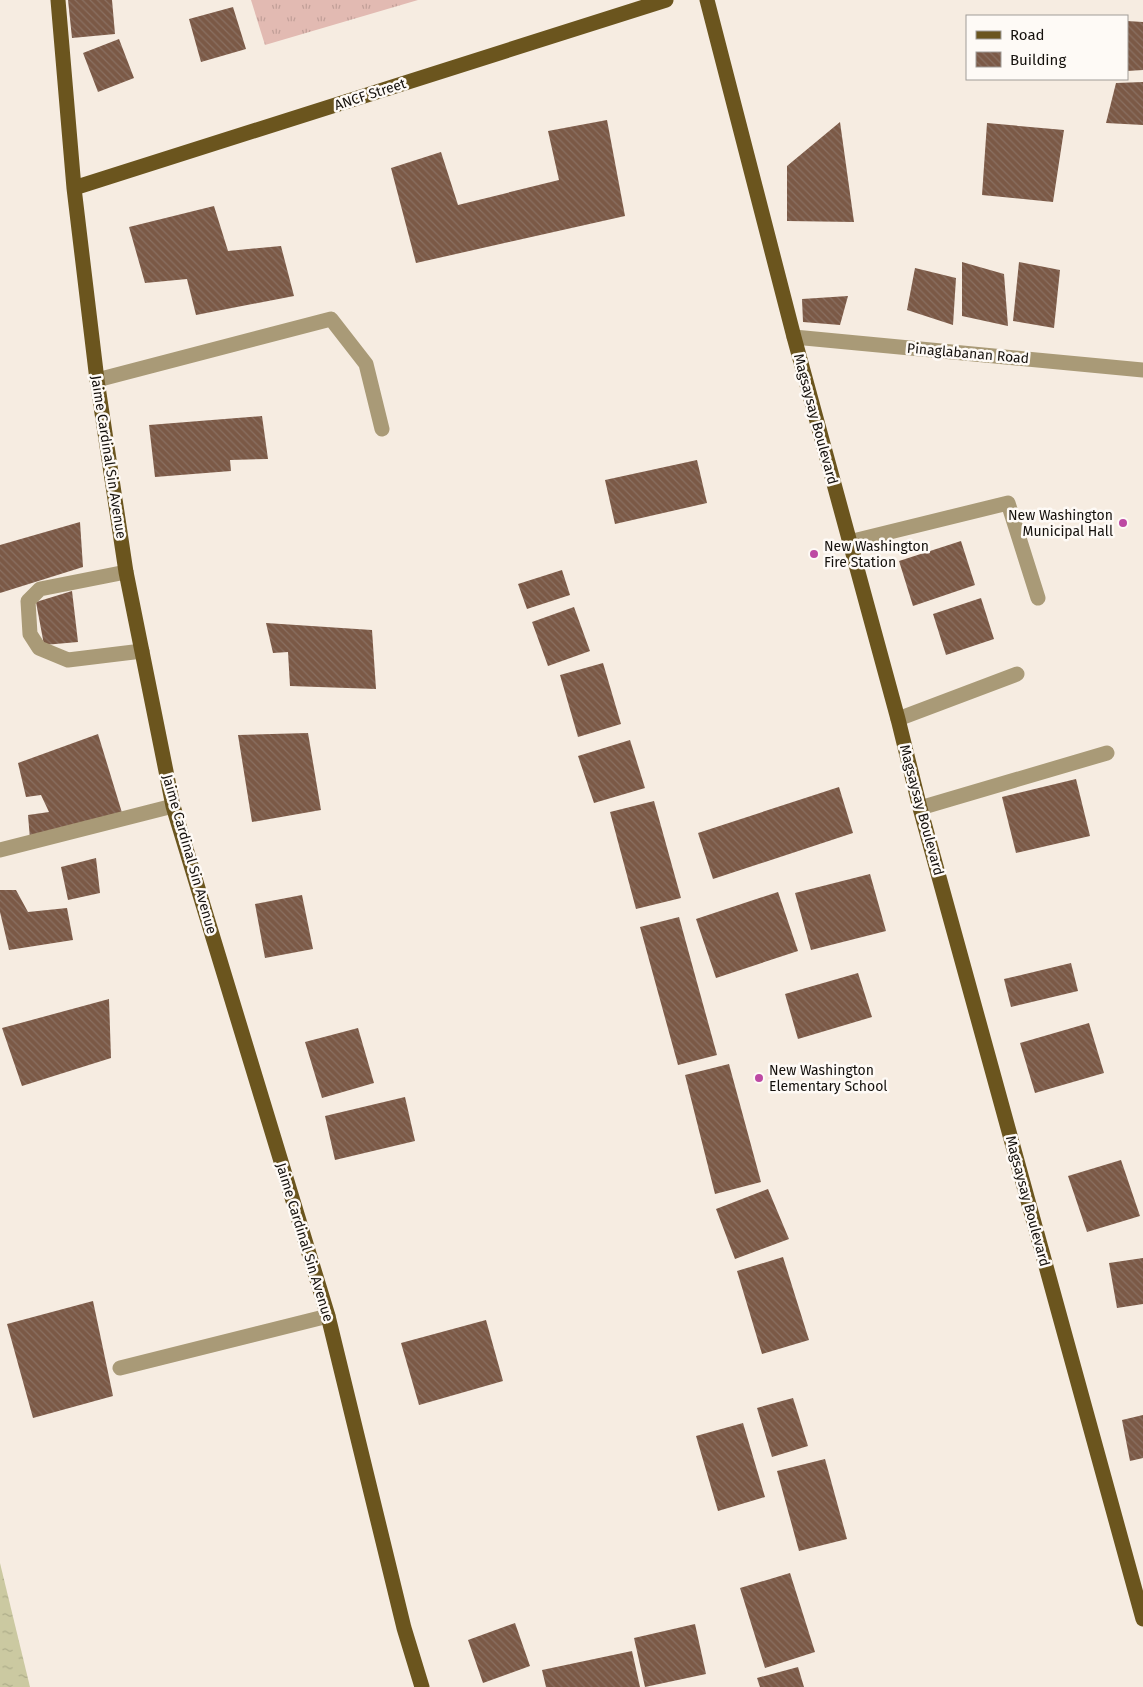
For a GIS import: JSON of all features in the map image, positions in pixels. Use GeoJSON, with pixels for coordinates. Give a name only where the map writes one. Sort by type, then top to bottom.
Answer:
{"type":"FeatureCollection","features":[{"type":"Feature","properties":{"kind":"main road","name":"Jaime Cardinal Sin Avenue"},"geometry":{"type":"LineString","coordinates":[[58,0],[74,188],[97,380],[126,572],[173,806],[328,1316],[404,1628],[422,1687]]}},
{"type":"Feature","properties":{"kind":"main road","name":"ANCF Street"},"geometry":{"type":"LineString","coordinates":[[74,188],[666,0]]}},
{"type":"Feature","properties":{"kind":"main road","name":"Magsaysay Boulevard"},"geometry":{"type":"LineString","coordinates":[[707,0],[794,337],[898,719],[920,808],[1143,1619]]}},
{"type":"Feature","properties":{"kind":"street"},"geometry":{"type":"LineString","coordinates":[[97,380],[331,320],[366,364],[382,429]]}},
{"type":"Feature","properties":{"kind":"street","name":"Pinaglabanan Road"},"geometry":{"type":"LineString","coordinates":[[794,337],[1143,370]]}},
{"type":"Feature","properties":{"kind":"street"},"geometry":{"type":"LineString","coordinates":[[849,542],[1008,503],[1038,598]]}},
{"type":"Feature","properties":{"kind":"street"},"geometry":{"type":"LineString","coordinates":[[126,572],[40,589],[28,601],[30,634],[39,648],[68,660],[142,651]]}},
{"type":"Feature","properties":{"kind":"street"},"geometry":{"type":"LineString","coordinates":[[898,719],[1017,674]]}},
{"type":"Feature","properties":{"kind":"street"},"geometry":{"type":"LineString","coordinates":[[920,808],[1106,753]]}},
{"type":"Feature","properties":{"kind":"street"},"geometry":{"type":"LineString","coordinates":[[0,850],[173,806]]}},
{"type":"Feature","properties":{"kind":"street"},"geometry":{"type":"LineString","coordinates":[[120,1368],[328,1316]]}},
{"type":"Feature","properties":{"kind":"green space"},"geometry":{"type":"Polygon","coordinates":[[[251,0],[418,0],[265,45],[251,0]]]}},
{"type":"Feature","properties":{"kind":"water"},"geometry":{"type":"Polygon","coordinates":[[[0,1563],[30,1687],[0,1687],[0,1563]]]}},
{"type":"Feature","properties":{"kind":"building"},"geometry":{"type":"Polygon","coordinates":[[[68,0],[112,0],[115,34],[72,38],[68,0]]]}},
{"type":"Feature","properties":{"kind":"building"},"geometry":{"type":"Polygon","coordinates":[[[233,7],[246,49],[201,62],[189,19],[233,7]]]}},
{"type":"Feature","properties":{"kind":"building"},"geometry":{"type":"Polygon","coordinates":[[[1128,21],[1143,22],[1143,70],[1128,71],[1128,21]]]}},
{"type":"Feature","properties":{"kind":"building"},"geometry":{"type":"Polygon","coordinates":[[[119,39],[134,78],[98,92],[83,53],[119,39]]]}},
{"type":"Feature","properties":{"kind":"building"},"geometry":{"type":"Polygon","coordinates":[[[1143,82],[1143,125],[1106,123],[1116,83],[1143,82]]]}},
{"type":"Feature","properties":{"kind":"building"},"geometry":{"type":"Polygon","coordinates":[[[607,120],[625,216],[416,263],[391,168],[441,152],[458,205],[559,180],[548,131],[607,120]]]}},
{"type":"Feature","properties":{"kind":"building"},"geometry":{"type":"Polygon","coordinates":[[[840,122],[854,222],[787,221],[787,166],[840,122]]]}},
{"type":"Feature","properties":{"kind":"building"},"geometry":{"type":"Polygon","coordinates":[[[987,123],[1064,130],[1053,202],[982,195],[987,123]]]}},
{"type":"Feature","properties":{"kind":"building"},"geometry":{"type":"Polygon","coordinates":[[[214,206],[228,251],[281,246],[294,296],[196,315],[187,279],[145,283],[129,227],[214,206]]]}},
{"type":"Feature","properties":{"kind":"building"},"geometry":{"type":"Polygon","coordinates":[[[962,262],[1004,274],[1008,326],[962,316],[962,262]]]}},
{"type":"Feature","properties":{"kind":"building"},"geometry":{"type":"Polygon","coordinates":[[[1019,262],[1060,270],[1054,328],[1013,321],[1019,262]]]}},
{"type":"Feature","properties":{"kind":"building"},"geometry":{"type":"Polygon","coordinates":[[[915,268],[956,278],[953,325],[907,310],[915,268]]]}},
{"type":"Feature","properties":{"kind":"building"},"geometry":{"type":"Polygon","coordinates":[[[848,296],[840,325],[803,322],[802,299],[848,296]]]}},
{"type":"Feature","properties":{"kind":"building"},"geometry":{"type":"Polygon","coordinates":[[[262,416],[268,459],[230,460],[231,471],[155,477],[149,425],[262,416]]]}},
{"type":"Feature","properties":{"kind":"building"},"geometry":{"type":"Polygon","coordinates":[[[697,460],[707,503],[615,524],[605,480],[697,460]]]}},
{"type":"Feature","properties":{"kind":"building"},"geometry":{"type":"Polygon","coordinates":[[[80,522],[83,567],[0,593],[0,545],[80,522]]]}},
{"type":"Feature","properties":{"kind":"building"},"geometry":{"type":"Polygon","coordinates":[[[961,541],[975,585],[913,606],[899,561],[961,541]]]}},
{"type":"Feature","properties":{"kind":"building"},"geometry":{"type":"Polygon","coordinates":[[[562,570],[570,595],[527,609],[518,584],[562,570]]]}},
{"type":"Feature","properties":{"kind":"building"},"geometry":{"type":"Polygon","coordinates":[[[72,591],[78,642],[44,645],[36,602],[72,591]]]}},
{"type":"Feature","properties":{"kind":"building"},"geometry":{"type":"Polygon","coordinates":[[[981,598],[994,639],[946,655],[933,614],[981,598]]]}},
{"type":"Feature","properties":{"kind":"building"},"geometry":{"type":"Polygon","coordinates":[[[574,607],[590,651],[548,666],[532,622],[574,607]]]}},
{"type":"Feature","properties":{"kind":"building"},"geometry":{"type":"Polygon","coordinates":[[[266,623],[372,630],[376,689],[290,686],[288,652],[273,653],[266,623]]]}},
{"type":"Feature","properties":{"kind":"building"},"geometry":{"type":"Polygon","coordinates":[[[603,663],[621,724],[578,737],[560,675],[603,663]]]}},
{"type":"Feature","properties":{"kind":"building"},"geometry":{"type":"Polygon","coordinates":[[[308,733],[321,810],[252,822],[238,735],[308,733]]]}},
{"type":"Feature","properties":{"kind":"building"},"geometry":{"type":"Polygon","coordinates":[[[98,734],[123,816],[30,839],[28,815],[49,812],[41,795],[26,797],[18,763],[98,734]]]}},
{"type":"Feature","properties":{"kind":"building"},"geometry":{"type":"Polygon","coordinates":[[[630,740],[645,788],[594,803],[578,756],[630,740]]]}},
{"type":"Feature","properties":{"kind":"building"},"geometry":{"type":"Polygon","coordinates":[[[1076,779],[1090,836],[1016,853],[1002,797],[1076,779]]]}},
{"type":"Feature","properties":{"kind":"building"},"geometry":{"type":"Polygon","coordinates":[[[839,787],[853,833],[713,879],[698,833],[839,787]]]}},
{"type":"Feature","properties":{"kind":"building"},"geometry":{"type":"Polygon","coordinates":[[[654,801],[681,898],[636,909],[610,812],[654,801]]]}},
{"type":"Feature","properties":{"kind":"building"},"geometry":{"type":"Polygon","coordinates":[[[96,858],[100,893],[68,900],[61,867],[96,858]]]}},
{"type":"Feature","properties":{"kind":"building"},"geometry":{"type":"Polygon","coordinates":[[[870,874],[886,931],[811,950],[795,893],[870,874]]]}},
{"type":"Feature","properties":{"kind":"building"},"geometry":{"type":"Polygon","coordinates":[[[0,890],[16,890],[28,912],[67,908],[73,940],[9,950],[0,912],[0,890]]]}},
{"type":"Feature","properties":{"kind":"building"},"geometry":{"type":"Polygon","coordinates":[[[778,892],[798,951],[716,978],[696,919],[778,892]]]}},
{"type":"Feature","properties":{"kind":"building"},"geometry":{"type":"Polygon","coordinates":[[[302,895],[313,949],[265,958],[255,904],[302,895]]]}},
{"type":"Feature","properties":{"kind":"building"},"geometry":{"type":"Polygon","coordinates":[[[679,917],[717,1055],[678,1065],[640,927],[679,917]]]}},
{"type":"Feature","properties":{"kind":"building"},"geometry":{"type":"Polygon","coordinates":[[[1071,963],[1078,991],[1011,1007],[1004,979],[1071,963]]]}},
{"type":"Feature","properties":{"kind":"building"},"geometry":{"type":"Polygon","coordinates":[[[858,973],[872,1017],[798,1039],[785,994],[858,973]]]}},
{"type":"Feature","properties":{"kind":"building"},"geometry":{"type":"Polygon","coordinates":[[[109,999],[111,1058],[22,1086],[2,1028],[109,999]]]}},
{"type":"Feature","properties":{"kind":"building"},"geometry":{"type":"Polygon","coordinates":[[[1089,1023],[1104,1073],[1035,1093],[1020,1043],[1089,1023]]]}},
{"type":"Feature","properties":{"kind":"building"},"geometry":{"type":"Polygon","coordinates":[[[358,1028],[374,1083],[322,1098],[305,1042],[358,1028]]]}},
{"type":"Feature","properties":{"kind":"building"},"geometry":{"type":"Polygon","coordinates":[[[729,1064],[761,1182],[715,1194],[685,1075],[729,1064]]]}},
{"type":"Feature","properties":{"kind":"building"},"geometry":{"type":"Polygon","coordinates":[[[405,1097],[415,1141],[335,1160],[325,1116],[405,1097]]]}},
{"type":"Feature","properties":{"kind":"building"},"geometry":{"type":"Polygon","coordinates":[[[1121,1160],[1140,1216],[1087,1232],[1068,1176],[1121,1160]]]}},
{"type":"Feature","properties":{"kind":"building"},"geometry":{"type":"Polygon","coordinates":[[[768,1189],[789,1239],[735,1259],[716,1209],[768,1189]]]}},
{"type":"Feature","properties":{"kind":"building"},"geometry":{"type":"Polygon","coordinates":[[[783,1257],[809,1340],[762,1354],[737,1271],[783,1257]]]}},
{"type":"Feature","properties":{"kind":"building"},"geometry":{"type":"Polygon","coordinates":[[[1143,1258],[1143,1304],[1117,1308],[1109,1263],[1143,1258]]]}},
{"type":"Feature","properties":{"kind":"building"},"geometry":{"type":"Polygon","coordinates":[[[93,1301],[113,1396],[33,1418],[7,1324],[93,1301]]]}},
{"type":"Feature","properties":{"kind":"building"},"geometry":{"type":"Polygon","coordinates":[[[486,1320],[503,1381],[419,1405],[401,1343],[486,1320]]]}},
{"type":"Feature","properties":{"kind":"building"},"geometry":{"type":"Polygon","coordinates":[[[793,1398],[808,1446],[772,1457],[757,1408],[793,1398]]]}},
{"type":"Feature","properties":{"kind":"building"},"geometry":{"type":"Polygon","coordinates":[[[1143,1415],[1143,1458],[1130,1461],[1122,1420],[1143,1415]]]}},
{"type":"Feature","properties":{"kind":"building"},"geometry":{"type":"Polygon","coordinates":[[[743,1423],[765,1497],[718,1511],[696,1436],[743,1423]]]}},
{"type":"Feature","properties":{"kind":"building"},"geometry":{"type":"Polygon","coordinates":[[[825,1459],[847,1539],[799,1551],[777,1471],[825,1459]]]}},
{"type":"Feature","properties":{"kind":"building"},"geometry":{"type":"Polygon","coordinates":[[[790,1573],[815,1652],[765,1668],[740,1588],[790,1573]]]}},
{"type":"Feature","properties":{"kind":"building"},"geometry":{"type":"Polygon","coordinates":[[[515,1623],[530,1666],[483,1683],[468,1640],[515,1623]]]}},
{"type":"Feature","properties":{"kind":"building"},"geometry":{"type":"Polygon","coordinates":[[[695,1624],[706,1674],[645,1687],[634,1638],[695,1624]]]}},
{"type":"Feature","properties":{"kind":"building"},"geometry":{"type":"Polygon","coordinates":[[[632,1651],[640,1687],[546,1687],[542,1670],[632,1651]]]}},
{"type":"Feature","properties":{"kind":"building"},"geometry":{"type":"Polygon","coordinates":[[[798,1667],[804,1687],[760,1687],[757,1678],[798,1667]]]}},
{"type":"Feature","properties":{"kind":"place","name":"New Washington Municipal Hall"},"geometry":{"type":"Point","coordinates":[1123,523]}},
{"type":"Feature","properties":{"kind":"place","name":"New Washington Fire Station"},"geometry":{"type":"Point","coordinates":[814,554]}},
{"type":"Feature","properties":{"kind":"place","name":"New Washington Elementary School"},"geometry":{"type":"Point","coordinates":[759,1078]}}]}
